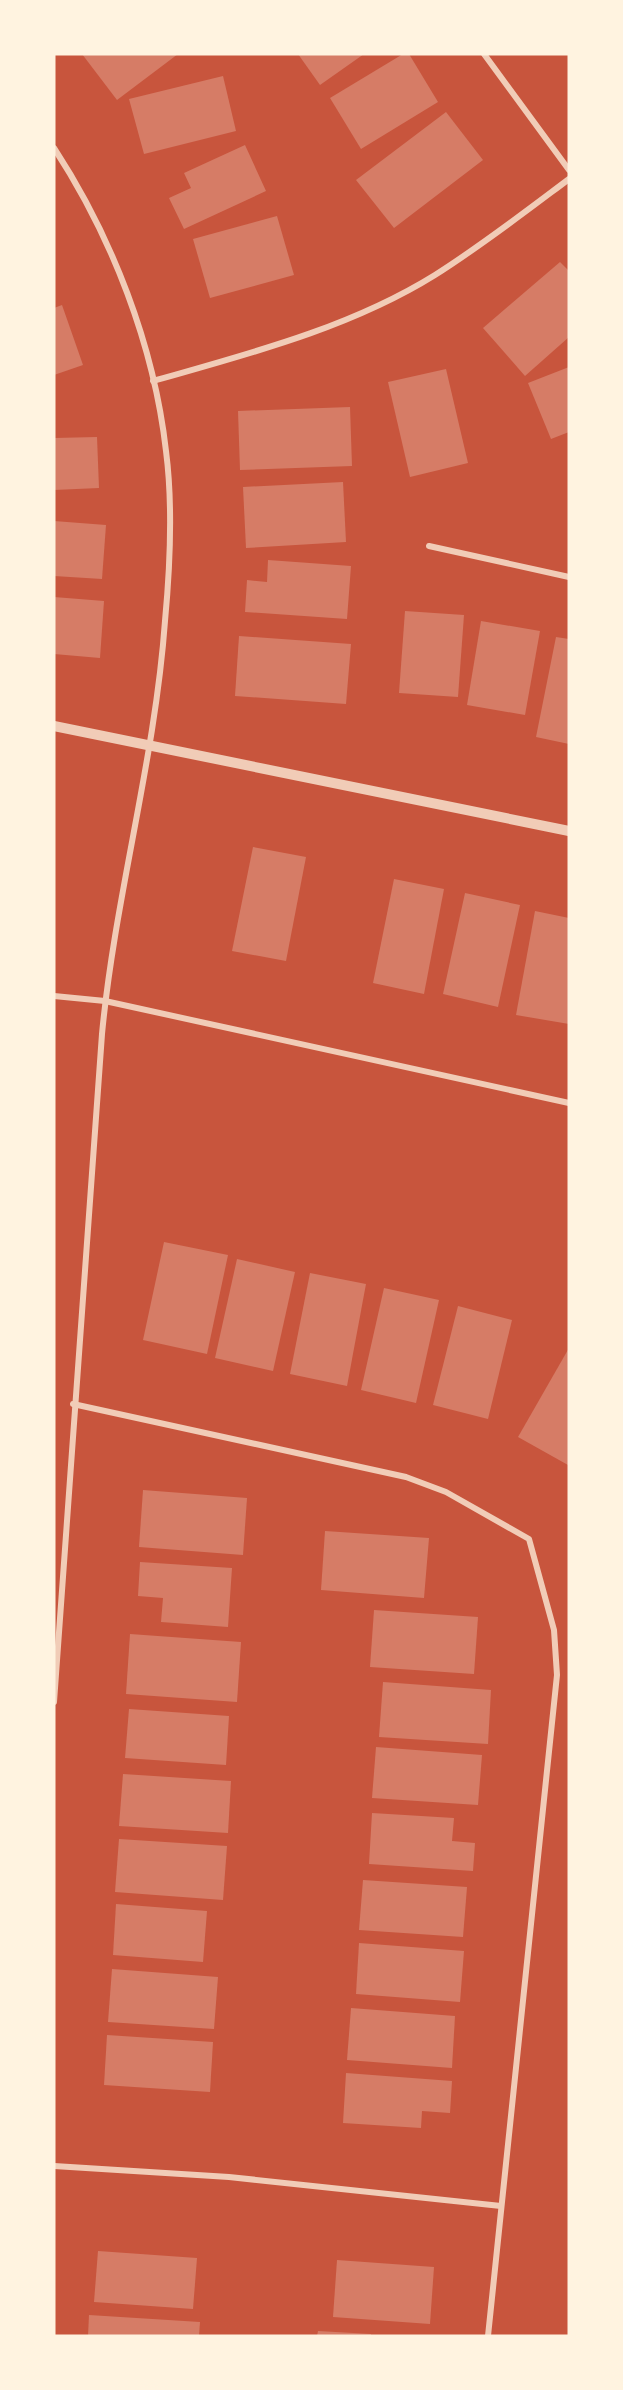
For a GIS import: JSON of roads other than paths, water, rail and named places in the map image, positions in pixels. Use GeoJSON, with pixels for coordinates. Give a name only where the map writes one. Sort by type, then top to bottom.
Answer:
{"type":"FeatureCollection","features":[{"type":"Feature","properties":{"kind":"street"},"geometry":{"type":"LineString","coordinates":[[484,54],[569,170]]}},
{"type":"Feature","properties":{"kind":"street"},"geometry":{"type":"LineString","coordinates":[[54,148],[107,243],[131,309],[153,381],[166,452],[168,536],[165,622],[149,743],[105,1000],[54,1702]]}},
{"type":"Feature","properties":{"kind":"street"},"geometry":{"type":"LineString","coordinates":[[153,381],[302,336],[372,308],[434,275],[569,179]]}},
{"type":"Feature","properties":{"kind":"street"},"geometry":{"type":"LineString","coordinates":[[429,546],[569,577]]}},
{"type":"Feature","properties":{"kind":"street"},"geometry":{"type":"LineString","coordinates":[[54,726],[149,743],[569,831]]}},
{"type":"Feature","properties":{"kind":"street"},"geometry":{"type":"LineString","coordinates":[[54,996],[105,1000],[569,1103]]}},
{"type":"Feature","properties":{"kind":"street"},"geometry":{"type":"LineString","coordinates":[[74,1404],[406,1477],[446,1492],[529,1539],[554,1630],[557,1675],[488,2336]]}},
{"type":"Feature","properties":{"kind":"street"},"geometry":{"type":"LineString","coordinates":[[54,2166],[229,2177],[501,2206]]}}]}
